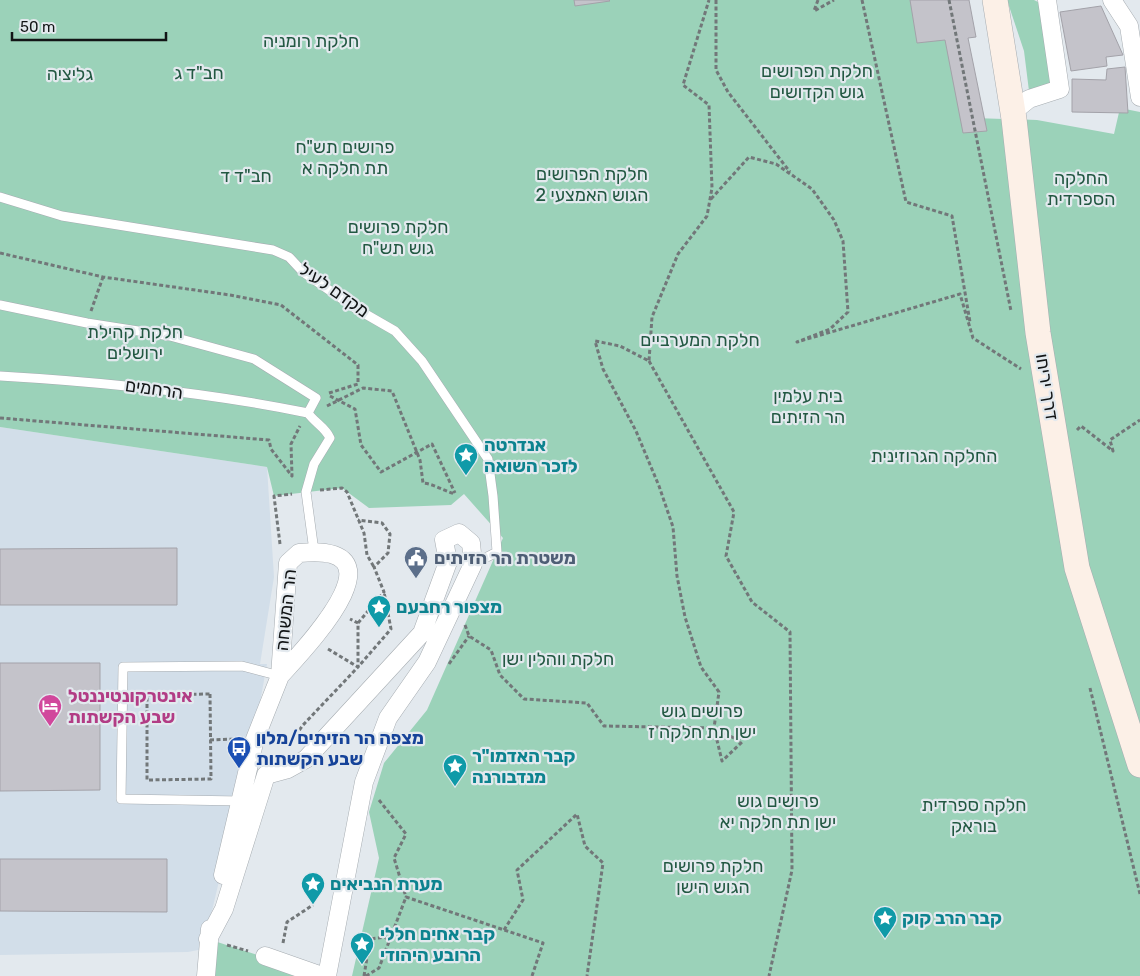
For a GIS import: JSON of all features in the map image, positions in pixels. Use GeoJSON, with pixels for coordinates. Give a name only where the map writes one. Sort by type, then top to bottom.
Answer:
{"type":"FeatureCollection","features":[{"type":"Feature","properties":{"kind":"main road","name":"דרך יריחו"},"geometry":{"type":"LineString","coordinates":[[995,0],[1013,112],[1038,333],[1077,568],[1140,765]]}},
{"type":"Feature","properties":{"kind":"street"},"geometry":{"type":"LineString","coordinates":[[1013,112],[1029,99],[1060,89],[1047,0]]}},
{"type":"Feature","properties":{"kind":"street"},"geometry":{"type":"LineString","coordinates":[[1112,0],[1129,26],[1140,97]]}},
{"type":"Feature","properties":{"kind":"street"},"geometry":{"type":"LineString","coordinates":[[208,939],[224,909],[266,775],[288,769],[306,759],[422,633],[448,562],[444,540],[459,533],[471,544],[473,564],[427,662],[388,718],[364,782],[326,976]]}},
{"type":"Feature","properties":{"kind":"street","name":"הר המשחה"},"geometry":{"type":"LineString","coordinates":[[206,976],[208,939],[255,739],[280,676],[288,563],[299,553],[314,551],[330,553],[342,559],[348,571],[343,596],[324,627],[280,676]]}},
{"type":"Feature","properties":{"kind":"street"},"geometry":{"type":"LineString","coordinates":[[272,959],[322,976]]}},
{"type":"Feature","properties":{"kind":"lane","name":"מקדם לעיל"},"geometry":{"type":"LineString","coordinates":[[0,197],[62,216],[273,250],[289,257],[304,272],[355,308],[395,331],[422,361],[488,459],[497,552],[473,564]]}},
{"type":"Feature","properties":{"kind":"lane"},"geometry":{"type":"LineString","coordinates":[[0,305],[87,323],[170,336],[254,359],[316,398],[308,413],[314,421],[326,429],[330,438],[314,464],[306,492],[314,551]]}},
{"type":"Feature","properties":{"kind":"lane","name":"הרחמים"},"geometry":{"type":"LineString","coordinates":[[0,376],[126,385],[239,399],[308,413]]}},
{"type":"Feature","properties":{"kind":"lane"},"geometry":{"type":"LineString","coordinates":[[241,801],[121,800],[123,667],[242,666],[280,676]]}},
{"type":"Feature","properties":{"kind":"path"},"geometry":{"type":"LineString","coordinates":[[709,0],[683,86],[709,105],[712,188],[708,216],[678,254],[652,317],[650,361],[734,512],[726,556],[752,602],[790,632],[792,870],[769,976]]}},
{"type":"Feature","properties":{"kind":"path"},"geometry":{"type":"LineString","coordinates":[[716,0],[716,70],[728,92],[793,176]]}},
{"type":"Feature","properties":{"kind":"path"},"geometry":{"type":"LineString","coordinates":[[818,0],[814,11],[834,0]]}},
{"type":"Feature","properties":{"kind":"path"},"geometry":{"type":"LineString","coordinates":[[862,0],[906,202],[952,216],[973,338]]}},
{"type":"Feature","properties":{"kind":"path"},"geometry":{"type":"LineString","coordinates":[[948,0],[1012,316]]}},
{"type":"Feature","properties":{"kind":"path"},"geometry":{"type":"LineString","coordinates":[[710,200],[749,157],[776,164],[812,189],[834,220],[843,241],[848,312],[830,329],[797,342],[960,294],[973,338],[1020,368],[1022,375]]}},
{"type":"Feature","properties":{"kind":"path"},"geometry":{"type":"LineString","coordinates":[[0,253],[103,277],[230,295],[281,305],[358,365],[358,384],[326,394],[340,401],[355,409],[361,445],[381,472],[417,452],[432,444],[456,494],[440,489],[432,484],[423,483],[417,452],[392,391],[363,388],[340,401],[308,413],[291,444],[292,476],[271,449],[269,440],[0,418]]}},
{"type":"Feature","properties":{"kind":"path"},"geometry":{"type":"LineString","coordinates":[[87,323],[103,277]]}},
{"type":"Feature","properties":{"kind":"path"},"geometry":{"type":"LineString","coordinates":[[457,598],[469,636],[491,650],[500,675],[524,699],[587,703],[604,726],[714,728],[742,742],[722,760],[714,728],[719,692],[701,667],[685,617],[677,576],[673,527],[659,486],[636,431],[603,369],[595,341],[620,346],[650,361]]}},
{"type":"Feature","properties":{"kind":"path"},"geometry":{"type":"LineString","coordinates":[[1021,362],[1023,370]]}},
{"type":"Feature","properties":{"kind":"path"},"geometry":{"type":"LineString","coordinates":[[1056,439],[1068,437],[1081,426],[1113,451],[1110,440],[1140,420]]}},
{"type":"Feature","properties":{"kind":"path"},"geometry":{"type":"LineString","coordinates":[[266,775],[303,725],[391,629],[384,592],[374,567],[388,553],[390,534],[382,523],[358,520]]}},
{"type":"Feature","properties":{"kind":"path"},"geometry":{"type":"LineString","coordinates":[[358,667],[358,623],[384,592]]}},
{"type":"Feature","properties":{"kind":"path"},"geometry":{"type":"LineString","coordinates":[[346,616],[358,623]]}},
{"type":"Feature","properties":{"kind":"path"},"geometry":{"type":"LineString","coordinates":[[445,668],[469,636]]}},
{"type":"Feature","properties":{"kind":"path"},"geometry":{"type":"LineString","coordinates":[[324,647],[358,667]]}},
{"type":"Feature","properties":{"kind":"path"},"geometry":{"type":"LineString","coordinates":[[210,694],[210,740],[211,780],[147,780],[147,695],[210,694]]}},
{"type":"Feature","properties":{"kind":"path"},"geometry":{"type":"LineString","coordinates":[[210,740],[255,739]]}},
{"type":"Feature","properties":{"kind":"path"},"geometry":{"type":"LineString","coordinates":[[364,782],[406,834],[394,858],[406,897],[379,968],[365,976]]}},
{"type":"Feature","properties":{"kind":"path"},"geometry":{"type":"LineString","coordinates":[[504,930],[523,900],[517,870],[577,814],[585,846],[603,863],[587,976]]}},
{"type":"Feature","properties":{"kind":"path"},"geometry":{"type":"LineString","coordinates":[[406,897],[543,943],[532,976]]}},
{"type":"Feature","properties":{"kind":"path"},"geometry":{"type":"LineString","coordinates":[[208,939],[272,959],[287,922],[313,905]]}},
{"type":"Feature","properties":{"kind":"path"},"geometry":{"type":"LineString","coordinates":[[365,976],[370,939],[385,937],[389,941]]}},
{"type":"Feature","properties":{"kind":"shaded area"},"geometry":{"type":"Polygon","coordinates":[[[0,427],[267,467],[274,577],[260,664],[267,664],[256,724],[203,949],[188,952],[0,955],[0,427]]]}},
{"type":"Feature","properties":{"kind":"green space","name":"בית עלמין הר הזיתים"},"geometry":{"type":"Polygon","coordinates":[[[0,0],[952,0],[974,118],[1037,120],[1114,134],[1120,108],[1140,112],[1140,976],[352,976],[379,858],[369,812],[384,763],[427,710],[503,538],[464,494],[451,505],[369,508],[342,488],[274,496],[267,467],[0,427],[0,0]]]}},
{"type":"Feature","properties":{"kind":"green space"},"geometry":{"type":"Polygon","coordinates":[[[1007,0],[1034,0],[1042,4],[1052,83],[1029,91],[1024,51],[1007,0]]]}},
{"type":"Feature","properties":{"kind":"green space"},"geometry":{"type":"Polygon","coordinates":[[[208,939],[322,976],[209,976],[208,939]]]}},
{"type":"Feature","properties":{"kind":"building"},"geometry":{"type":"Polygon","coordinates":[[[574,0],[609,0],[610,1],[575,6],[574,0]]]}},
{"type":"Feature","properties":{"kind":"building"},"geometry":{"type":"Polygon","coordinates":[[[910,0],[969,0],[976,37],[968,38],[987,131],[963,133],[945,40],[917,43],[910,0]]]}},
{"type":"Feature","properties":{"kind":"building"},"geometry":{"type":"Polygon","coordinates":[[[1101,6],[1123,55],[1106,57],[1107,66],[1071,71],[1060,12],[1101,6]]]}},
{"type":"Feature","properties":{"kind":"building"},"geometry":{"type":"Polygon","coordinates":[[[1125,67],[1128,113],[1072,112],[1072,79],[1106,80],[1107,69],[1125,67]]]}},
{"type":"Feature","properties":{"kind":"building"},"geometry":{"type":"Polygon","coordinates":[[[177,548],[177,605],[0,605],[0,549],[177,548]]]}},
{"type":"Feature","properties":{"kind":"building","name":"אינטרקונטיננטל שבע הקשתות"},"geometry":{"type":"Polygon","coordinates":[[[0,663],[100,663],[100,790],[0,791],[0,663]]]}},
{"type":"Feature","properties":{"kind":"building"},"geometry":{"type":"Polygon","coordinates":[[[0,859],[167,859],[167,912],[0,911],[0,859]]]}},
{"type":"Feature","properties":{"kind":"place","name":"אנדרטה לזכר השואה"},"geometry":{"type":"Point","coordinates":[466,476]}},
{"type":"Feature","properties":{"kind":"place","name":"משטרת הר הזיתים"},"geometry":{"type":"Point","coordinates":[416,579]}},
{"type":"Feature","properties":{"kind":"place","name":"מצפור רחבעם"},"geometry":{"type":"Point","coordinates":[379,628]}},
{"type":"Feature","properties":{"kind":"place","name":"אינטרקונטיננטל שבע הקשתות"},"geometry":{"type":"Point","coordinates":[50,727]}},
{"type":"Feature","properties":{"kind":"place","name":"מצפה הר הזיתים/מלון שבע הקשתות"},"geometry":{"type":"Point","coordinates":[239,769]}},
{"type":"Feature","properties":{"kind":"place","name":"קבר האדמו\"ר מנדבורנה"},"geometry":{"type":"Point","coordinates":[455,787]}},
{"type":"Feature","properties":{"kind":"place","name":"מערת הנביאים"},"geometry":{"type":"Point","coordinates":[313,905]}},
{"type":"Feature","properties":{"kind":"place","name":"קבר הרב קוק"},"geometry":{"type":"Point","coordinates":[885,939]}},
{"type":"Feature","properties":{"kind":"place","name":"קבר אחים חללי הרובע היהודי"},"geometry":{"type":"Point","coordinates":[362,965]}},
{"type":"Feature","properties":{"kind":"park label","name":"חלקת רומניה"},"geometry":{"type":"Point","coordinates":[311,41]}},
{"type":"Feature","properties":{"kind":"park label","name":"חב\"ד ג"},"geometry":{"type":"Point","coordinates":[199,73]}},
{"type":"Feature","properties":{"kind":"park label","name":"גליציה"},"geometry":{"type":"Point","coordinates":[70,74]}},
{"type":"Feature","properties":{"kind":"park label","name":"חלקת הפרושים גוש הקדושים"},"geometry":{"type":"Point","coordinates":[817,81]}},
{"type":"Feature","properties":{"kind":"park label","name":"פרושים תש\"ח תת חלקה א"},"geometry":{"type":"Point","coordinates":[345,157]}},
{"type":"Feature","properties":{"kind":"park label","name":"חב\"ד ד"},"geometry":{"type":"Point","coordinates":[246,176]}},
{"type":"Feature","properties":{"kind":"park label","name":"חלקת הפרושים הגוש האמצעי 2"},"geometry":{"type":"Point","coordinates":[592,184]}},
{"type":"Feature","properties":{"kind":"park label","name":"החלקה הספרדית"},"geometry":{"type":"Point","coordinates":[1081,188]}},
{"type":"Feature","properties":{"kind":"park label","name":"חלקת פרושים גוש תש\"ח"},"geometry":{"type":"Point","coordinates":[398,237]}},
{"type":"Feature","properties":{"kind":"park label","name":"חלקת המערביים"},"geometry":{"type":"Point","coordinates":[700,340]}},
{"type":"Feature","properties":{"kind":"park label","name":"חלקת קהילת ירושלים"},"geometry":{"type":"Point","coordinates":[135,342]}},
{"type":"Feature","properties":{"kind":"park label","name":"החלקה הגרוזינית"},"geometry":{"type":"Point","coordinates":[934,456]}},
{"type":"Feature","properties":{"kind":"park label","name":"חלקת ווהלין ישן"},"geometry":{"type":"Point","coordinates":[558,659]}},
{"type":"Feature","properties":{"kind":"park label","name":"פרושים גוש ישן תת חלקה ז"},"geometry":{"type":"Point","coordinates":[702,721]}},
{"type":"Feature","properties":{"kind":"park label","name":"פרושים גוש ישן תת חלקה יא"},"geometry":{"type":"Point","coordinates":[778,811]}},
{"type":"Feature","properties":{"kind":"park label","name":"חלקה ספרדית בוראק"},"geometry":{"type":"Point","coordinates":[974,815]}},
{"type":"Feature","properties":{"kind":"park label","name":"חלקת פרושים הגוש הישן"},"geometry":{"type":"Point","coordinates":[713,876]}}]}
